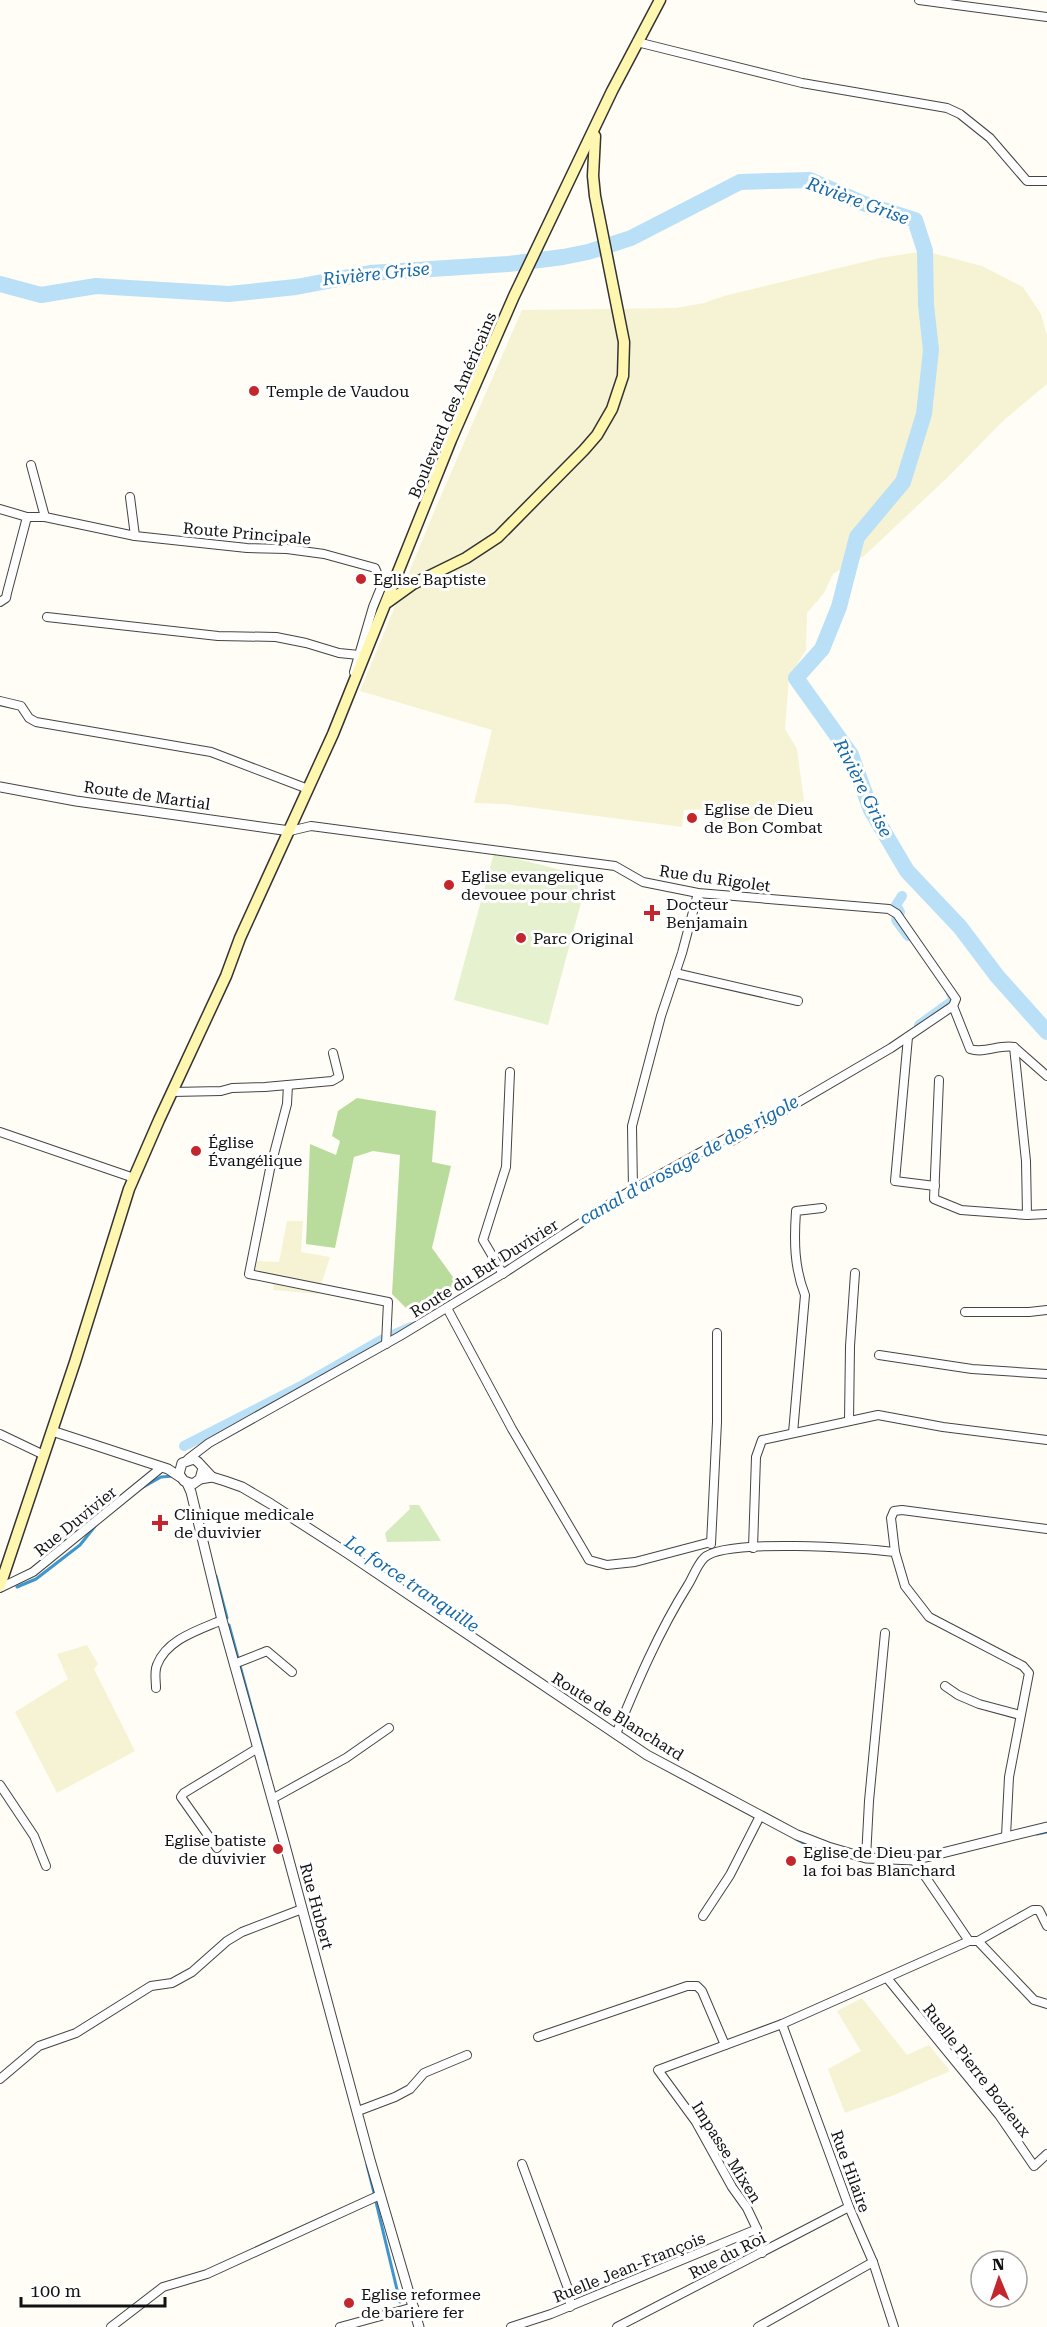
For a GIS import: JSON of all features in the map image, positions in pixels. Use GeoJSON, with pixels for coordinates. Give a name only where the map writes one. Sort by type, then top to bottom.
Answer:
{"type":"FeatureCollection","features":[{"type":"Feature","properties":{"kind":"main road","name":"Boulevard des Américains"},"geometry":{"type":"LineString","coordinates":[[0,1587],[115,1230],[134,1178],[226,976],[252,912],[356,679],[451,440],[514,296],[660,0]]}},
{"type":"Feature","properties":{"kind":"main road"},"geometry":{"type":"LineString","coordinates":[[387,602],[413,584],[466,558],[498,537],[597,435],[612,409],[620,389],[624,361],[620,316],[595,196],[593,159],[598,123]]}},
{"type":"Feature","properties":{"kind":"street"},"geometry":{"type":"LineString","coordinates":[[919,0],[1047,16]]}},
{"type":"Feature","properties":{"kind":"street"},"geometry":{"type":"LineString","coordinates":[[638,42],[802,83],[947,108],[960,114],[990,138],[1026,181],[1047,181]]}},
{"type":"Feature","properties":{"kind":"street"},"geometry":{"type":"LineString","coordinates":[[31,465],[45,518]]}},
{"type":"Feature","properties":{"kind":"street"},"geometry":{"type":"LineString","coordinates":[[130,497],[135,536]]}},
{"type":"Feature","properties":{"kind":"street","name":"Route Principale"},"geometry":{"type":"LineString","coordinates":[[0,509],[135,536],[329,555],[375,568],[382,585],[373,607],[354,672],[356,679]]}},
{"type":"Feature","properties":{"kind":"street"},"geometry":{"type":"LineString","coordinates":[[0,602],[6,598],[27,516]]}},
{"type":"Feature","properties":{"kind":"street"},"geometry":{"type":"LineString","coordinates":[[47,617],[218,636],[276,637],[339,653],[359,655]]}},
{"type":"Feature","properties":{"kind":"street"},"geometry":{"type":"LineString","coordinates":[[0,701],[21,706],[28,718],[36,722],[211,752],[308,789]]}},
{"type":"Feature","properties":{"kind":"street","name":"Route de Martial"},"geometry":{"type":"LineString","coordinates":[[0,787],[76,801],[290,831]]}},
{"type":"Feature","properties":{"kind":"street","name":"Rue du Rigolet"},"geometry":{"type":"LineString","coordinates":[[290,831],[311,826],[615,866],[643,882],[698,892],[889,909],[897,914],[956,999],[953,1006]]}},
{"type":"Feature","properties":{"kind":"street"},"geometry":{"type":"LineString","coordinates":[[633,1190],[632,1126],[660,1016],[698,892]]}},
{"type":"Feature","properties":{"kind":"street"},"geometry":{"type":"LineString","coordinates":[[675,973],[798,1001]]}},
{"type":"Feature","properties":{"kind":"street"},"geometry":{"type":"LineString","coordinates":[[953,1006],[970,1049],[981,1051],[1014,1047],[1047,1076]]}},
{"type":"Feature","properties":{"kind":"street","name":"Route du But Duvivier"},"geometry":{"type":"LineString","coordinates":[[185,1461],[209,1443],[447,1308],[633,1190],[732,1135],[732,1141],[908,1037],[953,1006]]}},
{"type":"Feature","properties":{"kind":"street"},"geometry":{"type":"LineString","coordinates":[[908,1037],[895,1181],[935,1186]]}},
{"type":"Feature","properties":{"kind":"street"},"geometry":{"type":"LineString","coordinates":[[1014,1047],[1026,1161],[1027,1215]]}},
{"type":"Feature","properties":{"kind":"street"},"geometry":{"type":"LineString","coordinates":[[172,1092],[332,1081],[339,1077],[333,1053]]}},
{"type":"Feature","properties":{"kind":"street"},"geometry":{"type":"LineString","coordinates":[[503,1274],[483,1240],[506,1167],[510,1072]]}},
{"type":"Feature","properties":{"kind":"street"},"geometry":{"type":"LineString","coordinates":[[939,1080],[934,1199],[961,1210],[1027,1215],[1047,1214]]}},
{"type":"Feature","properties":{"kind":"street"},"geometry":{"type":"LineString","coordinates":[[288,1085],[286,1104],[270,1169],[249,1274],[388,1302],[386,1344]]}},
{"type":"Feature","properties":{"kind":"street"},"geometry":{"type":"LineString","coordinates":[[0,1132],[134,1178]]}},
{"type":"Feature","properties":{"kind":"street"},"geometry":{"type":"LineString","coordinates":[[793,1433],[805,1295],[798,1277],[794,1251],[796,1211],[822,1208]]}},
{"type":"Feature","properties":{"kind":"street"},"geometry":{"type":"LineString","coordinates":[[849,1421],[849,1346],[855,1273]]}},
{"type":"Feature","properties":{"kind":"street"},"geometry":{"type":"LineString","coordinates":[[447,1308],[512,1429],[589,1560],[607,1565],[635,1562],[711,1542]]}},
{"type":"Feature","properties":{"kind":"street"},"geometry":{"type":"LineString","coordinates":[[964,1312],[1047,1310]]}},
{"type":"Feature","properties":{"kind":"street"},"geometry":{"type":"LineString","coordinates":[[710,1555],[717,1412],[717,1333]]}},
{"type":"Feature","properties":{"kind":"street"},"geometry":{"type":"LineString","coordinates":[[879,1355],[972,1369],[1047,1374]]}},
{"type":"Feature","properties":{"kind":"street"},"geometry":{"type":"LineString","coordinates":[[753,1548],[756,1457],[762,1440],[878,1415],[943,1427],[1047,1440]]}},
{"type":"Feature","properties":{"kind":"street"},"geometry":{"type":"LineString","coordinates":[[52,1431],[165,1468],[183,1480],[199,1480]]}},
{"type":"Feature","properties":{"kind":"street"},"geometry":{"type":"LineString","coordinates":[[0,1434],[44,1455]]}},
{"type":"Feature","properties":{"kind":"street"},"geometry":{"type":"LineString","coordinates":[[191,1492],[199,1480],[202,1466],[198,1453]]}},
{"type":"Feature","properties":{"kind":"street"},"geometry":{"type":"LineString","coordinates":[[165,1468],[194,1459],[202,1466]]}},
{"type":"Feature","properties":{"kind":"street"},"geometry":{"type":"LineString","coordinates":[[183,1480],[178,1471],[185,1461]]}},
{"type":"Feature","properties":{"kind":"street","name":"Route de Blanchard"},"geometry":{"type":"LineString","coordinates":[[202,1466],[212,1477],[242,1487],[356,1559],[647,1755],[797,1836],[867,1858],[914,1860],[1047,1827]]}},
{"type":"Feature","properties":{"kind":"street"},"geometry":{"type":"LineString","coordinates":[[165,1468],[194,1502]]}},
{"type":"Feature","properties":{"kind":"street","name":"Rue Duvivier"},"geometry":{"type":"LineString","coordinates":[[0,1587],[33,1572],[165,1468]]}},
{"type":"Feature","properties":{"kind":"street","name":"Route de Blanchard"},"geometry":{"type":"LineString","coordinates":[[199,1480],[212,1477]]}},
{"type":"Feature","properties":{"kind":"street","name":"Rue Hubert"},"geometry":{"type":"LineString","coordinates":[[183,1480],[194,1502],[222,1620],[380,2195],[419,2327]]}},
{"type":"Feature","properties":{"kind":"street"},"geometry":{"type":"LineString","coordinates":[[1006,1836],[1009,1777],[1029,1673],[1027,1669],[929,1617],[905,1586],[895,1552],[891,1518],[894,1511],[902,1510],[1047,1529]]}},
{"type":"Feature","properties":{"kind":"street"},"geometry":{"type":"LineString","coordinates":[[615,1734],[668,1617],[705,1557],[727,1550],[794,1545],[868,1548],[895,1552]]}},
{"type":"Feature","properties":{"kind":"street"},"geometry":{"type":"LineString","coordinates":[[156,1688],[157,1665],[178,1640],[222,1620]]}},
{"type":"Feature","properties":{"kind":"street"},"geometry":{"type":"LineString","coordinates":[[867,1858],[885,1633]]}},
{"type":"Feature","properties":{"kind":"street"},"geometry":{"type":"LineString","coordinates":[[234,1664],[267,1652],[292,1672]]}},
{"type":"Feature","properties":{"kind":"street"},"geometry":{"type":"LineString","coordinates":[[945,1686],[971,1700],[1020,1715]]}},
{"type":"Feature","properties":{"kind":"street"},"geometry":{"type":"LineString","coordinates":[[272,1799],[346,1758],[389,1728]]}},
{"type":"Feature","properties":{"kind":"street"},"geometry":{"type":"LineString","coordinates":[[217,1848],[181,1797],[258,1748]]}},
{"type":"Feature","properties":{"kind":"street"},"geometry":{"type":"LineString","coordinates":[[0,1785],[34,1836],[46,1866]]}},
{"type":"Feature","properties":{"kind":"street"},"geometry":{"type":"LineString","coordinates":[[704,1916],[730,1875],[760,1816]]}},
{"type":"Feature","properties":{"kind":"street"},"geometry":{"type":"LineString","coordinates":[[914,1860],[969,1941]]}},
{"type":"Feature","properties":{"kind":"street"},"geometry":{"type":"LineString","coordinates":[[0,2079],[39,2046],[76,2033],[151,1986],[166,1984],[192,1972],[219,1948],[242,1932],[302,1909]]}},
{"type":"Feature","properties":{"kind":"street"},"geometry":{"type":"LineString","coordinates":[[538,2037],[687,1986],[697,1986],[702,1991],[724,2045],[782,2024],[969,1941],[978,1941],[1033,1910],[1039,1910],[1047,1926]]}},
{"type":"Feature","properties":{"kind":"street"},"geometry":{"type":"LineString","coordinates":[[978,1941],[1034,2000],[1047,2004]]}},
{"type":"Feature","properties":{"kind":"street","name":"Ruelle Pierre Bozieux"},"geometry":{"type":"LineString","coordinates":[[887,1978],[999,2115],[1034,2166],[1047,2154]]}},
{"type":"Feature","properties":{"kind":"street","name":"Rue Hilaire"},"geometry":{"type":"LineString","coordinates":[[782,2024],[849,2207],[873,2262],[894,2327]]}},
{"type":"Feature","properties":{"kind":"street","name":"Impasse Mixen"},"geometry":{"type":"LineString","coordinates":[[724,2045],[658,2070],[696,2122],[757,2229],[762,2253]]}},
{"type":"Feature","properties":{"kind":"street"},"geometry":{"type":"LineString","coordinates":[[358,2111],[395,2097],[410,2089],[424,2073],[467,2055]]}},
{"type":"Feature","properties":{"kind":"street"},"geometry":{"type":"LineString","coordinates":[[522,2164],[570,2294],[570,2307]]}},
{"type":"Feature","properties":{"kind":"street"},"geometry":{"type":"LineString","coordinates":[[111,2327],[163,2287],[207,2274],[380,2195]]}},
{"type":"Feature","properties":{"kind":"street","name":"Rue du Roi"},"geometry":{"type":"LineString","coordinates":[[617,2327],[849,2207]]}},
{"type":"Feature","properties":{"kind":"street","name":"Ruelle Jean-François"},"geometry":{"type":"LineString","coordinates":[[511,2327],[570,2307],[757,2229]]}},
{"type":"Feature","properties":{"kind":"street"},"geometry":{"type":"LineString","coordinates":[[758,2327],[873,2262]]}},
{"type":"Feature","properties":{"kind":"street"},"geometry":{"type":"LineString","coordinates":[[340,2327],[414,2307]]}},
{"type":"Feature","properties":{"kind":"shaded area"},"geometry":{"type":"Polygon","coordinates":[[[925,251],[982,266],[1023,287],[1041,314],[1047,336],[1047,384],[1003,421],[949,476],[864,556],[833,574],[824,593],[807,613],[806,650],[789,677],[785,729],[797,749],[804,801],[723,829],[722,816],[706,816],[705,809],[684,810],[682,827],[505,804],[474,803],[492,730],[360,691],[436,507],[522,310],[676,308],[704,303],[724,296],[880,258],[925,251]]]}},
{"type":"Feature","properties":{"kind":"shaded area"},"geometry":{"type":"Polygon","coordinates":[[[287,1221],[303,1221],[301,1252],[330,1257],[318,1294],[273,1290],[274,1278],[253,1273],[256,1261],[279,1262],[287,1221]]]}},
{"type":"Feature","properties":{"kind":"shaded area"},"geometry":{"type":"Polygon","coordinates":[[[87,1645],[98,1664],[94,1669],[135,1751],[57,1793],[15,1712],[68,1679],[57,1654],[87,1645]]]}},
{"type":"Feature","properties":{"kind":"shaded area"},"geometry":{"type":"Polygon","coordinates":[[[862,1998],[907,2055],[929,2045],[950,2071],[845,2113],[828,2069],[861,2051],[837,2011],[862,1998]]]}},
{"type":"Feature","properties":{"kind":"green space","name":"Parc Original"},"geometry":{"type":"Polygon","coordinates":[[[494,853],[588,877],[548,1025],[454,1000],[494,853]]]}},
{"type":"Feature","properties":{"kind":"green space"},"geometry":{"type":"Polygon","coordinates":[[[357,1098],[436,1111],[432,1162],[451,1166],[432,1248],[458,1284],[410,1312],[392,1294],[400,1155],[373,1151],[354,1157],[335,1248],[306,1244],[310,1144],[336,1155],[340,1141],[332,1136],[338,1111],[357,1098]]]}},
{"type":"Feature","properties":{"kind":"green space"},"geometry":{"type":"Polygon","coordinates":[[[409,1505],[419,1505],[441,1541],[387,1542],[385,1533],[410,1509],[409,1505]]]}},
{"type":"Feature","properties":{"kind":"waterway","name":"Rivière Grise"},"geometry":{"type":"LineString","coordinates":[[0,284],[41,295],[96,286],[229,294],[296,287],[370,273],[508,264],[563,257],[588,252],[631,238],[740,182],[810,180],[862,203],[915,220],[925,251],[926,305],[931,350],[924,414],[903,482],[857,537],[839,607],[822,649],[796,678],[851,755],[871,810],[907,871],[960,927],[997,976],[1047,1032]]}},
{"type":"Feature","properties":{"kind":"waterway","name":"canal d'arosage de dos rigole"},"geometry":{"type":"LineString","coordinates":[[902,896],[896,905],[900,912],[896,920],[908,936]]}},
{"type":"Feature","properties":{"kind":"waterway","name":"canal d'arosage de dos rigole"},"geometry":{"type":"LineString","coordinates":[[919,1025],[955,999],[951,994]]}},
{"type":"Feature","properties":{"kind":"waterway","name":"canal d'arosage de dos rigole"},"geometry":{"type":"LineString","coordinates":[[184,1446],[301,1386],[381,1340],[411,1327]]}},
{"type":"Feature","properties":{"kind":"waterway"},"geometry":{"type":"LineString","coordinates":[[138,1490],[161,1477],[173,1476]]}},
{"type":"Feature","properties":{"kind":"waterway"},"geometry":{"type":"LineString","coordinates":[[17,1587],[36,1579],[80,1545],[96,1525]]}},
{"type":"Feature","properties":{"kind":"waterway"},"geometry":{"type":"LineString","coordinates":[[216,1576],[227,1618]]}},
{"type":"Feature","properties":{"kind":"waterway"},"geometry":{"type":"LineString","coordinates":[[229,1625],[267,1765]]}},
{"type":"Feature","properties":{"kind":"waterway","name":"La force tranquille"},"geometry":{"type":"LineString","coordinates":[[1037,1834],[1047,1832]]}},
{"type":"Feature","properties":{"kind":"waterway","name":"La force tranquille"},"geometry":{"type":"LineString","coordinates":[[798,1840],[807,1845]]}},
{"type":"Feature","properties":{"kind":"waterway"},"geometry":{"type":"LineString","coordinates":[[367,2165],[374,2193]]}},
{"type":"Feature","properties":{"kind":"waterway"},"geometry":{"type":"LineString","coordinates":[[376,2202],[400,2302]]}},
{"type":"Feature","properties":{"kind":"place","name":"Temple de Vaudou"},"geometry":{"type":"Point","coordinates":[254,391]}},
{"type":"Feature","properties":{"kind":"place","name":"Eglise Baptiste"},"geometry":{"type":"Point","coordinates":[361,579]}},
{"type":"Feature","properties":{"kind":"place","name":"Eglise de Dieu de Bon Combat"},"geometry":{"type":"Point","coordinates":[692,818]}},
{"type":"Feature","properties":{"kind":"place","name":"Eglise evangelique devouee pour christ"},"geometry":{"type":"Point","coordinates":[449,885]}},
{"type":"Feature","properties":{"kind":"place","name":"Docteur Benjamain"},"geometry":{"type":"Point","coordinates":[652,913]}},
{"type":"Feature","properties":{"kind":"place","name":"Parc Original"},"geometry":{"type":"Point","coordinates":[521,938]}},
{"type":"Feature","properties":{"kind":"place","name":"Église Évangélique"},"geometry":{"type":"Point","coordinates":[196,1151]}},
{"type":"Feature","properties":{"kind":"place","name":"Clinique medicale de duvivier"},"geometry":{"type":"Point","coordinates":[160,1523]}},
{"type":"Feature","properties":{"kind":"place","name":"Eglise batiste de duvivier"},"geometry":{"type":"Point","coordinates":[278,1849]}},
{"type":"Feature","properties":{"kind":"place","name":"Eglise de Dieu par la foi bas Blanchard"},"geometry":{"type":"Point","coordinates":[791,1861]}},
{"type":"Feature","properties":{"kind":"place","name":"Eglise reformee de bariere fer"},"geometry":{"type":"Point","coordinates":[349,2303]}}]}
